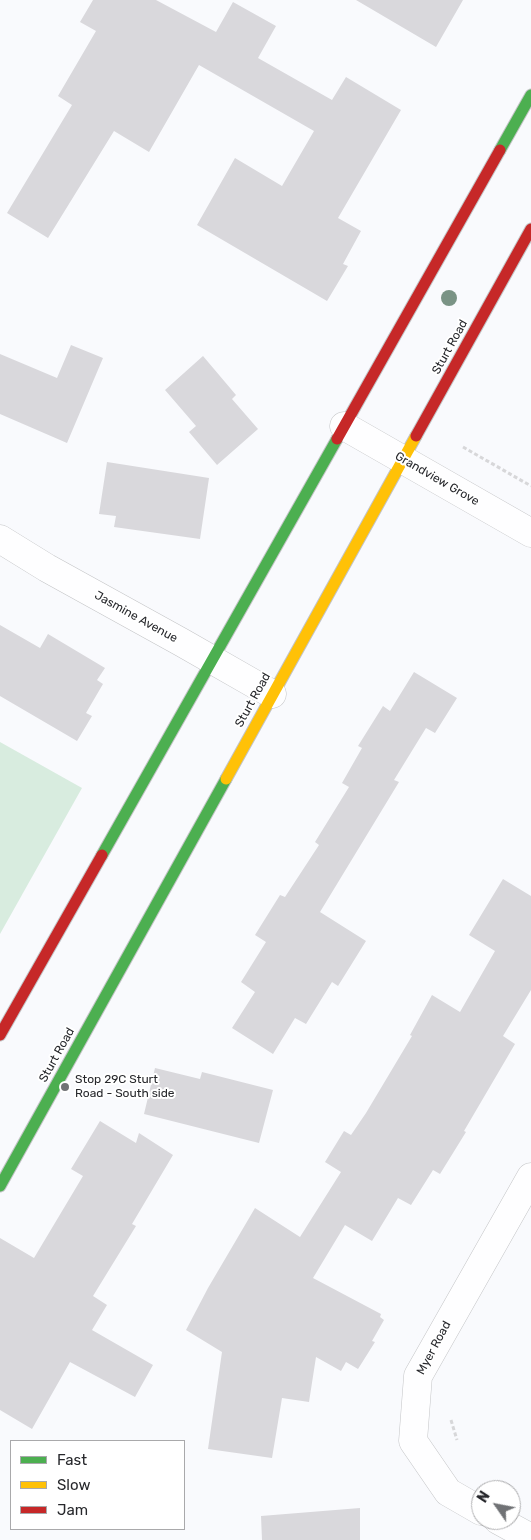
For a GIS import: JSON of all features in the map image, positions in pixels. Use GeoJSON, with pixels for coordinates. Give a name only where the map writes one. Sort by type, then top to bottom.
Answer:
{"type":"FeatureCollection","features":[{"type":"Feature","properties":{"kind":"main road"},"geometry":{"type":"LineString","coordinates":[[0,1035],[531,95]]}},
{"type":"Feature","properties":{"kind":"main road","name":"Sturt Road"},"geometry":{"type":"LineString","coordinates":[[0,1186],[531,229]]}},
{"type":"Feature","properties":{"kind":"street","name":"Grandview Grove"},"geometry":{"type":"LineString","coordinates":[[344,426],[531,533]]}},
{"type":"Feature","properties":{"kind":"street","name":"Jasmine Avenue"},"geometry":{"type":"LineString","coordinates":[[0,538],[47,568],[272,694]]}},
{"type":"Feature","properties":{"kind":"street","name":"Myer Road"},"geometry":{"type":"LineString","coordinates":[[471,1505],[448,1492],[413,1442],[418,1376],[531,1177]]}},
{"type":"Feature","properties":{"kind":"street"},"geometry":{"type":"LineString","coordinates":[[516,1530],[531,1538]]}},
{"type":"Feature","properties":{"kind":"path"},"geometry":{"type":"LineString","coordinates":[[463,447],[531,486]]}},
{"type":"Feature","properties":{"kind":"path"},"geometry":{"type":"LineString","coordinates":[[449,1413],[458,1445]]}},
{"type":"Feature","properties":{"kind":"green space"},"geometry":{"type":"Polygon","coordinates":[[[0,742],[82,788],[0,934],[0,742]]]}},
{"type":"Feature","properties":{"kind":"building"},"geometry":{"type":"Polygon","coordinates":[[[93,0],[156,0],[216,32],[233,2],[276,26],[258,58],[332,100],[346,77],[401,110],[338,218],[361,231],[343,264],[348,266],[327,301],[197,225],[235,158],[282,186],[314,131],[199,65],[149,152],[114,131],[48,238],[7,213],[72,105],[58,96],[96,31],[80,22],[93,0]]]}},
{"type":"Feature","properties":{"kind":"building"},"geometry":{"type":"Polygon","coordinates":[[[356,0],[463,0],[436,47],[356,0]]]}},
{"type":"Feature","properties":{"kind":"building"},"geometry":{"type":"Polygon","coordinates":[[[71,345],[103,358],[67,443],[0,414],[0,354],[57,378],[71,345]]]}},
{"type":"Feature","properties":{"kind":"building"},"geometry":{"type":"Polygon","coordinates":[[[203,356],[236,395],[232,399],[258,429],[217,465],[189,432],[196,426],[165,390],[203,356]]]}},
{"type":"Feature","properties":{"kind":"building"},"geometry":{"type":"Polygon","coordinates":[[[107,462],[209,478],[200,539],[114,527],[116,516],[99,514],[107,462]]]}},
{"type":"Feature","properties":{"kind":"building"},"geometry":{"type":"Polygon","coordinates":[[[0,625],[40,648],[48,634],[105,668],[97,680],[103,684],[86,713],[92,716],[77,741],[0,696],[0,625]]]}},
{"type":"Feature","properties":{"kind":"building"},"geometry":{"type":"Polygon","coordinates":[[[414,672],[457,698],[435,733],[426,728],[394,780],[399,782],[320,912],[366,941],[338,986],[332,982],[306,1024],[295,1018],[273,1054],[232,1028],[255,992],[241,982],[266,942],[255,935],[280,895],[285,897],[319,845],[315,842],[349,787],[342,783],[362,748],[358,746],[383,706],[390,711],[414,672]]]}},
{"type":"Feature","properties":{"kind":"building"},"geometry":{"type":"Polygon","coordinates":[[[503,879],[531,896],[531,990],[503,1036],[515,1044],[464,1131],[466,1132],[440,1174],[433,1170],[411,1205],[398,1198],[372,1241],[345,1225],[313,1278],[381,1314],[380,1317],[384,1320],[372,1341],[375,1342],[358,1369],[346,1362],[341,1371],[316,1357],[309,1402],[282,1398],[272,1458],[208,1449],[222,1352],[186,1330],[208,1288],[255,1208],[300,1237],[341,1172],[325,1162],[344,1131],[351,1135],[366,1113],[412,1036],[410,1035],[432,995],[460,1012],[495,951],[469,935],[503,879]]]}},
{"type":"Feature","properties":{"kind":"building"},"geometry":{"type":"Polygon","coordinates":[[[155,1068],[200,1079],[202,1072],[273,1090],[259,1143],[144,1114],[155,1068]]]}},
{"type":"Feature","properties":{"kind":"building"},"geometry":{"type":"Polygon","coordinates":[[[100,1121],[136,1143],[139,1133],[173,1155],[132,1224],[136,1226],[93,1296],[107,1305],[92,1330],[153,1365],[135,1397],[70,1362],[32,1429],[0,1410],[0,1238],[34,1258],[83,1176],[71,1169],[100,1121]]]}},
{"type":"Feature","properties":{"kind":"building"},"geometry":{"type":"Polygon","coordinates":[[[360,1508],[360,1540],[262,1540],[261,1516],[360,1508]]]}},
{"type":"Feature","properties":{"kind":"traffic: fast"},"geometry":{"type":"LineString","coordinates":[[500,150],[531,95]]}},
{"type":"Feature","properties":{"kind":"traffic: fast"},"geometry":{"type":"LineString","coordinates":[[102,855],[337,439]]}},
{"type":"Feature","properties":{"kind":"traffic: fast"},"geometry":{"type":"LineString","coordinates":[[0,1186],[226,779]]}},
{"type":"Feature","properties":{"kind":"traffic: slow"},"geometry":{"type":"LineString","coordinates":[[226,779],[416,436]]}},
{"type":"Feature","properties":{"kind":"traffic: jam"},"geometry":{"type":"LineString","coordinates":[[337,439],[500,150]]}},
{"type":"Feature","properties":{"kind":"traffic: jam"},"geometry":{"type":"LineString","coordinates":[[416,436],[531,229]]}},
{"type":"Feature","properties":{"kind":"traffic: jam"},"geometry":{"type":"LineString","coordinates":[[0,1035],[102,855]]}},
{"type":"Feature","properties":{"kind":"place","name":"Stop 29C Sturt Road - South side"},"geometry":{"type":"Point","coordinates":[65,1087]}}]}
